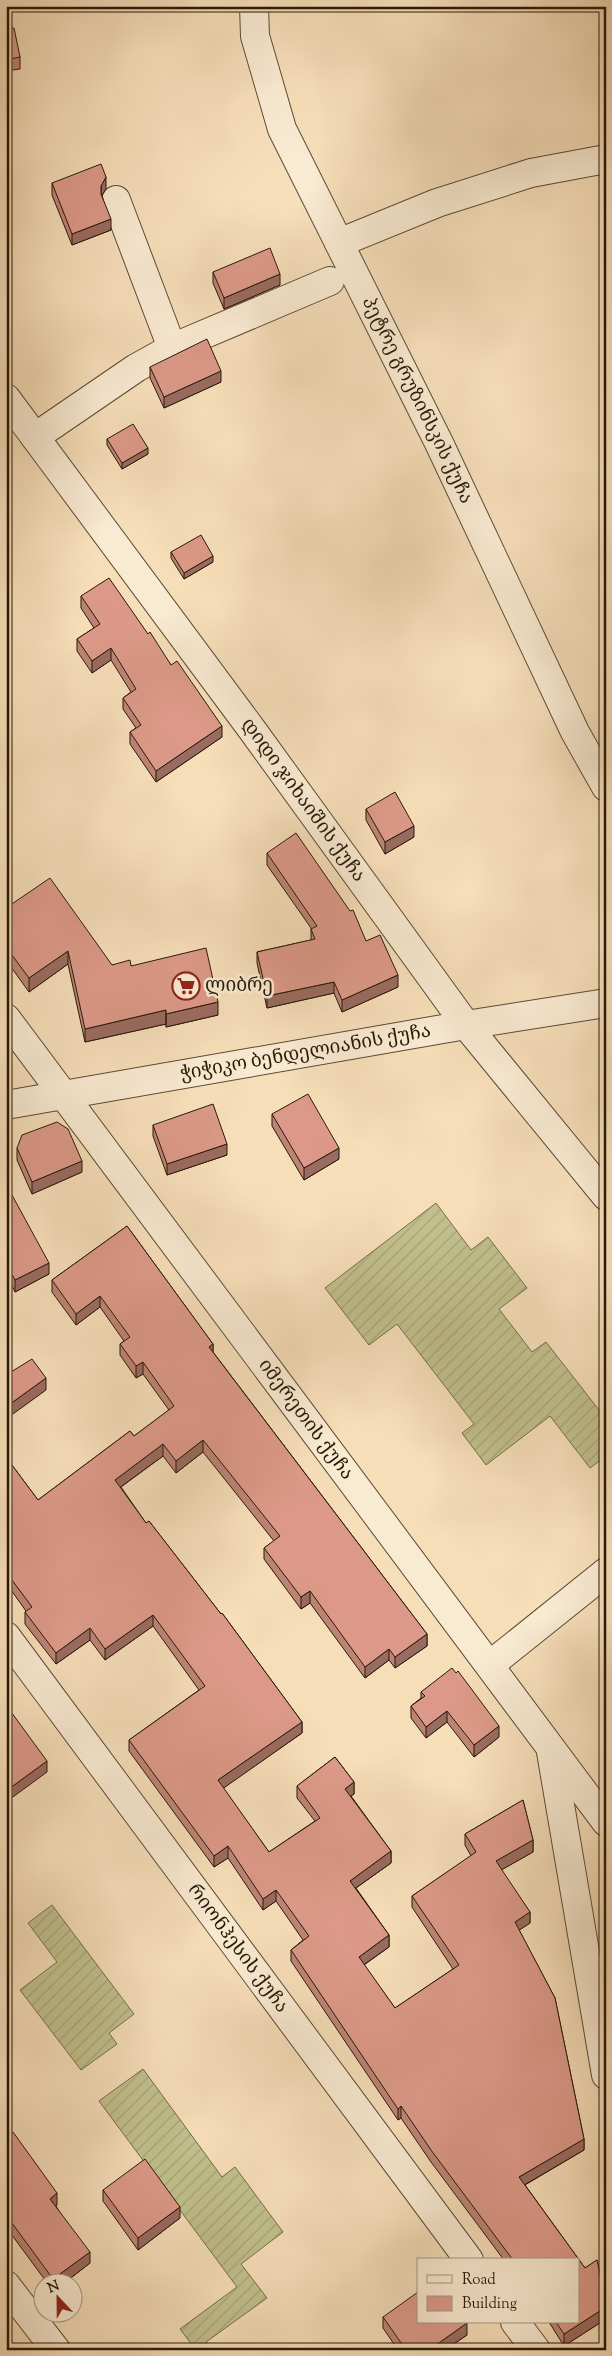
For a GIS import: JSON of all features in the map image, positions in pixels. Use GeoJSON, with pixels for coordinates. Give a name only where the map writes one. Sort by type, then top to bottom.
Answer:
{"type":"FeatureCollection","features":[{"type":"Feature","properties":{"kind":"street","name":"პეტრე გრუზინსკის ქუჩა"},"geometry":{"type":"LineString","coordinates":[[254,6],[255,36],[282,129],[439,443],[575,732],[606,787]]}},
{"type":"Feature","properties":{"kind":"street"},"geometry":{"type":"LineString","coordinates":[[339,243],[437,203],[531,173],[606,159]]}},
{"type":"Feature","properties":{"kind":"street"},"geometry":{"type":"LineString","coordinates":[[116,200],[172,348]]}},
{"type":"Feature","properties":{"kind":"street"},"geometry":{"type":"LineString","coordinates":[[35,437],[136,368],[172,348],[330,281]]}},
{"type":"Feature","properties":{"kind":"street","name":"დიდი ჯიხაიშის ქუჩა"},"geometry":{"type":"LineString","coordinates":[[6,398],[253,731],[466,1025],[606,1196]]}},
{"type":"Feature","properties":{"kind":"street","name":"ჭიჭიკო ბენდელიანის ქუჩა"},"geometry":{"type":"LineString","coordinates":[[6,1105],[466,1025],[606,1003]]}},
{"type":"Feature","properties":{"kind":"street","name":"იმერეთის ქუჩა"},"geometry":{"type":"LineString","coordinates":[[6,1018],[606,1822]]}},
{"type":"Feature","properties":{"kind":"street"},"geometry":{"type":"LineString","coordinates":[[490,1665],[606,1572]]}},
{"type":"Feature","properties":{"kind":"street","name":"რიონჰესის ქუჩა"},"geometry":{"type":"LineString","coordinates":[[6,1636],[468,2258]]}},
{"type":"Feature","properties":{"kind":"street"},"geometry":{"type":"LineString","coordinates":[[550,1748],[606,2074]]}},
{"type":"Feature","properties":{"kind":"street"},"geometry":{"type":"LineString","coordinates":[[6,2285],[56,2350]]}},
{"type":"Feature","properties":{"kind":"street"},"geometry":{"type":"LineString","coordinates":[[516,2324],[536,2350]]}},
{"type":"Feature","properties":{"kind":"shaded area"},"geometry":{"type":"Polygon","coordinates":[[[436,1203],[471,1250],[488,1237],[527,1288],[499,1309],[532,1352],[546,1342],[606,1419],[606,1456],[590,1468],[550,1416],[486,1465],[462,1433],[474,1424],[397,1324],[369,1345],[325,1288],[436,1203]]]}},
{"type":"Feature","properties":{"kind":"shaded area"},"geometry":{"type":"Polygon","coordinates":[[[52,1905],[134,2014],[109,2033],[117,2044],[81,2070],[20,1990],[57,1962],[28,1923],[52,1905]]]}},
{"type":"Feature","properties":{"kind":"shaded area"},"geometry":{"type":"Polygon","coordinates":[[[143,2069],[222,2177],[235,2167],[283,2232],[241,2264],[267,2298],[206,2342],[211,2350],[196,2350],[180,2329],[237,2287],[99,2101],[143,2069]]]}},
{"type":"Feature","properties":{"kind":"building"},"geometry":{"type":"Polygon","coordinates":[[[14,28],[20,57],[6,60],[6,29],[14,28]]]}},
{"type":"Feature","properties":{"kind":"building"},"geometry":{"type":"Polygon","coordinates":[[[101,164],[106,177],[101,186],[101,194],[111,219],[72,234],[52,183],[101,164]]]}},
{"type":"Feature","properties":{"kind":"building"},"geometry":{"type":"Polygon","coordinates":[[[270,248],[280,274],[224,298],[213,272],[270,248]]]}},
{"type":"Feature","properties":{"kind":"building"},"geometry":{"type":"Polygon","coordinates":[[[207,339],[221,371],[164,397],[150,367],[207,339]]]}},
{"type":"Feature","properties":{"kind":"building"},"geometry":{"type":"Polygon","coordinates":[[[133,424],[148,448],[122,463],[107,439],[133,424]]]}},
{"type":"Feature","properties":{"kind":"building"},"geometry":{"type":"Polygon","coordinates":[[[201,535],[213,556],[184,573],[171,552],[201,535]]]}},
{"type":"Feature","properties":{"kind":"building"},"geometry":{"type":"Polygon","coordinates":[[[109,578],[148,634],[150,632],[171,665],[177,661],[222,726],[156,771],[130,732],[141,725],[123,698],[136,689],[111,648],[92,661],[77,639],[100,624],[81,596],[109,578]]]}},
{"type":"Feature","properties":{"kind":"building"},"geometry":{"type":"Polygon","coordinates":[[[395,792],[414,826],[385,842],[366,809],[395,792]]]}},
{"type":"Feature","properties":{"kind":"building"},"geometry":{"type":"Polygon","coordinates":[[[296,833],[350,911],[353,910],[366,941],[380,935],[398,975],[342,1000],[334,982],[267,996],[257,952],[315,939],[311,929],[317,926],[267,853],[296,833]]]}},
{"type":"Feature","properties":{"kind":"building"},"geometry":{"type":"Polygon","coordinates":[[[50,878],[112,965],[130,960],[131,966],[206,948],[218,1002],[166,1014],[166,1010],[85,1029],[68,951],[29,978],[6,947],[6,908],[50,878]]]}},
{"type":"Feature","properties":{"kind":"building"},"geometry":{"type":"Polygon","coordinates":[[[308,1094],[339,1148],[304,1168],[272,1114],[308,1094]]]}},
{"type":"Feature","properties":{"kind":"building"},"geometry":{"type":"Polygon","coordinates":[[[213,1104],[227,1144],[167,1164],[153,1125],[213,1104]]]}},
{"type":"Feature","properties":{"kind":"building"},"geometry":{"type":"Polygon","coordinates":[[[57,1122],[68,1129],[82,1161],[32,1182],[17,1148],[22,1135],[57,1122]]]}},
{"type":"Feature","properties":{"kind":"building"},"geometry":{"type":"Polygon","coordinates":[[[6,1184],[49,1263],[15,1280],[6,1263],[6,1184]]]}},
{"type":"Feature","properties":{"kind":"building"},"geometry":{"type":"Polygon","coordinates":[[[127,1226],[213,1344],[209,1347],[427,1634],[395,1657],[389,1649],[365,1667],[310,1591],[301,1597],[264,1548],[280,1536],[203,1440],[176,1461],[163,1444],[115,1480],[146,1523],[149,1521],[222,1613],[302,1722],[218,1780],[269,1852],[320,1818],[297,1786],[335,1757],[354,1782],[345,1789],[391,1851],[350,1881],[389,1935],[359,1957],[395,2008],[459,1965],[412,1896],[476,1852],[465,1834],[523,1800],[533,1840],[496,1861],[530,1912],[515,1922],[555,1998],[584,2139],[519,2177],[578,2258],[512,2258],[431,2150],[401,2106],[398,2109],[291,1950],[309,1936],[276,1890],[263,1899],[228,1846],[214,1856],[129,1740],[205,1686],[153,1615],[105,1649],[90,1628],[56,1653],[25,1612],[32,1607],[6,1572],[6,1457],[38,1500],[130,1431],[134,1436],[174,1406],[143,1362],[136,1366],[120,1344],[130,1337],[100,1296],[76,1314],[52,1280],[127,1226]]]}},
{"type":"Feature","properties":{"kind":"building"},"geometry":{"type":"Polygon","coordinates":[[[32,1359],[46,1378],[6,1407],[6,1375],[32,1359]]]}},
{"type":"Feature","properties":{"kind":"building"},"geometry":{"type":"Polygon","coordinates":[[[452,1668],[456,1673],[458,1671],[499,1726],[474,1745],[447,1711],[426,1727],[411,1706],[425,1696],[421,1692],[452,1668]]]}},
{"type":"Feature","properties":{"kind":"building"},"geometry":{"type":"Polygon","coordinates":[[[6,1705],[47,1761],[6,1791],[6,1705]]]}},
{"type":"Feature","properties":{"kind":"building"},"geometry":{"type":"Polygon","coordinates":[[[13,2132],[57,2193],[50,2199],[90,2252],[60,2274],[49,2274],[6,2215],[6,2137],[13,2132]]]}},
{"type":"Feature","properties":{"kind":"building"},"geometry":{"type":"Polygon","coordinates":[[[145,2159],[180,2207],[138,2238],[103,2190],[145,2159]]]}},
{"type":"Feature","properties":{"kind":"building"},"geometry":{"type":"Polygon","coordinates":[[[597,2260],[606,2307],[580,2324],[580,2261],[585,2268],[597,2260]]]}},
{"type":"Feature","properties":{"kind":"building"},"geometry":{"type":"Polygon","coordinates":[[[417,2293],[417,2324],[466,2324],[429,2350],[406,2350],[383,2317],[417,2293]]]}},
{"type":"Feature","properties":{"kind":"building"},"geometry":{"type":"Polygon","coordinates":[[[557,2324],[580,2324],[564,2334],[557,2324]]]}},
{"type":"Feature","properties":{"kind":"place","name":"ლიბრე"},"geometry":{"type":"Point","coordinates":[186,986]}}]}
